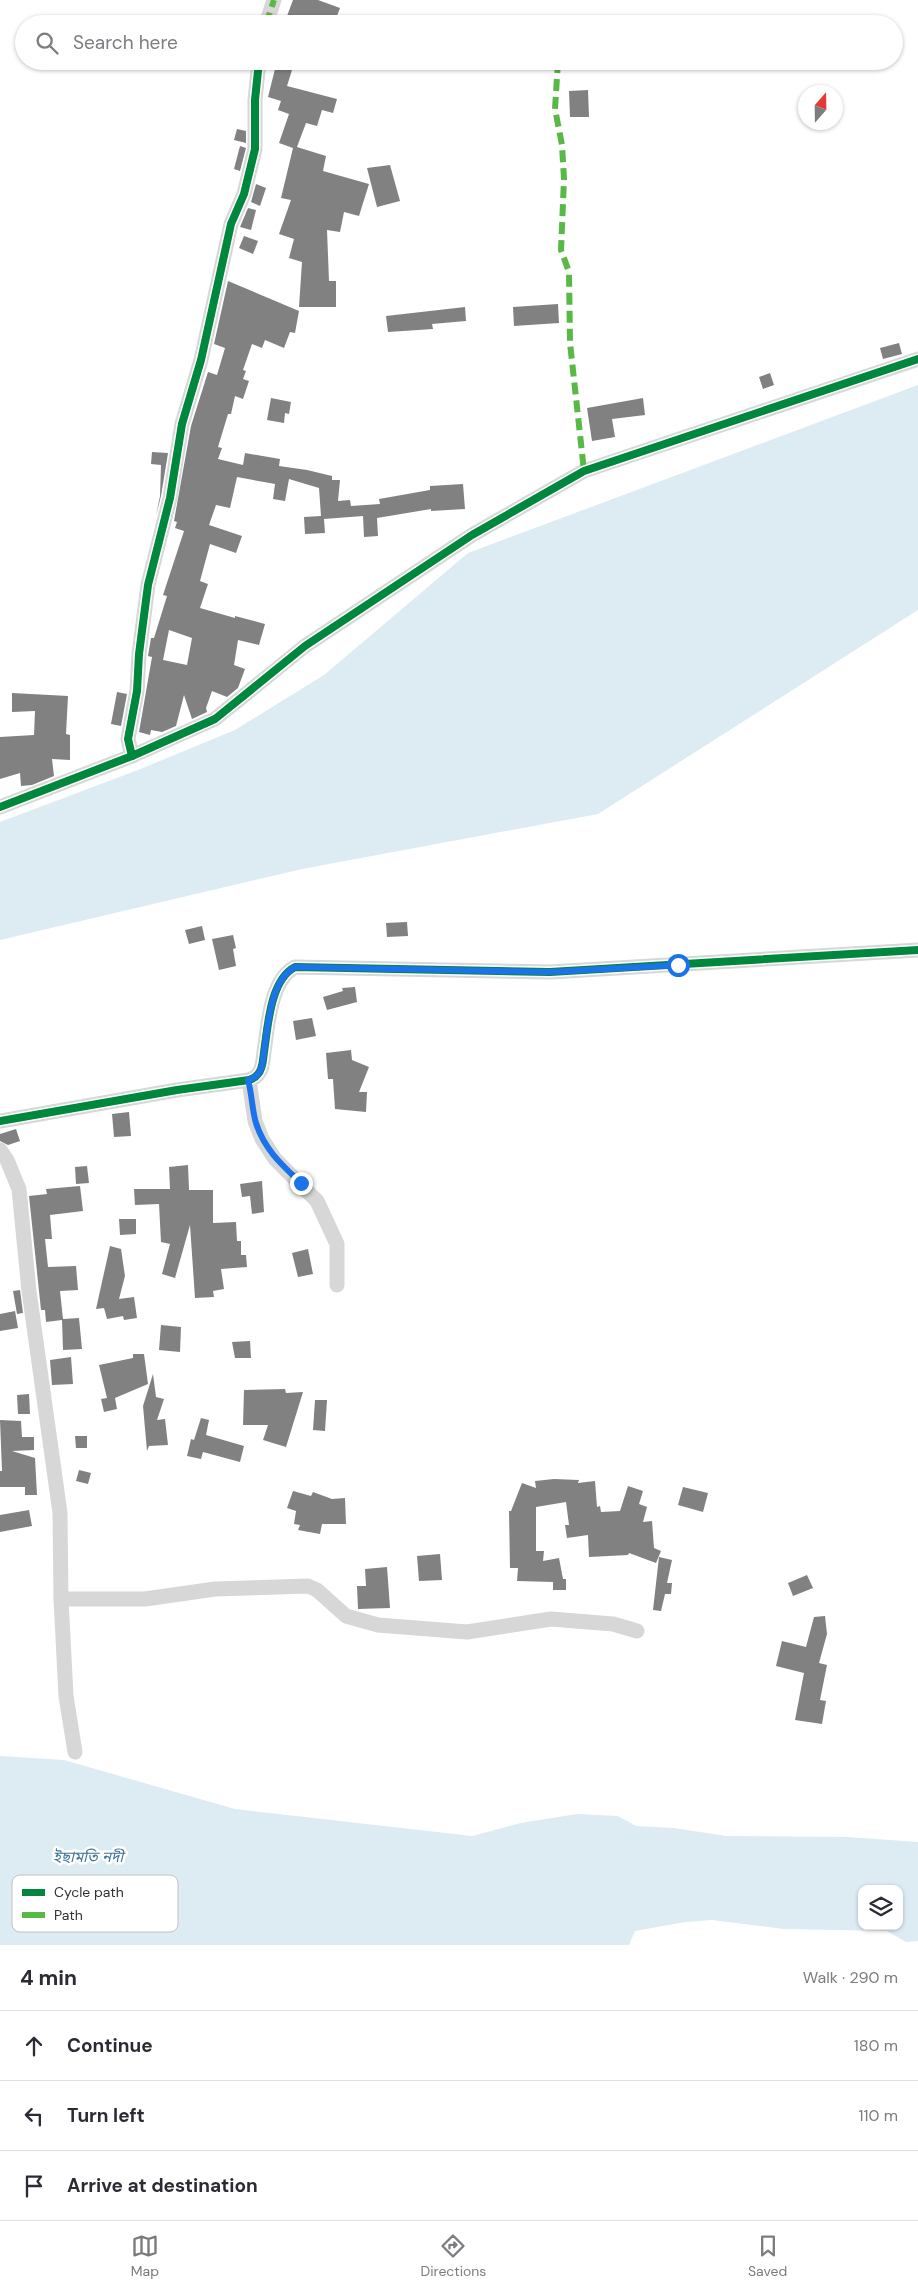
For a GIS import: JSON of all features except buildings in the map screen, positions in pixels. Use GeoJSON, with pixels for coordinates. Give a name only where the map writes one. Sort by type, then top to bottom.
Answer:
{"type":"FeatureCollection","features":[{"type":"Feature","properties":{"kind":"street"},"geometry":{"type":"LineString","coordinates":[[269,15],[274,0]]}},
{"type":"Feature","properties":{"kind":"street"},"geometry":{"type":"LineString","coordinates":[[132,756],[128,739],[137,691],[139,654],[148,585],[170,498],[182,424],[201,360],[212,302],[231,224],[244,194],[255,149],[255,100],[258,70]]}},
{"type":"Feature","properties":{"kind":"street"},"geometry":{"type":"LineString","coordinates":[[0,808],[132,756],[216,719],[305,646],[472,535],[584,471],[918,359]]}},
{"type":"Feature","properties":{"kind":"street"},"geometry":{"type":"LineString","coordinates":[[0,1121],[177,1090],[248,1080],[257,1076],[262,1067],[271,1010],[280,979],[286,972],[295,967],[550,972],[918,950]]}},
{"type":"Feature","properties":{"kind":"street"},"geometry":{"type":"LineString","coordinates":[[248,1080],[255,1122],[262,1139],[275,1158],[317,1201],[337,1244],[336,1285]]}},
{"type":"Feature","properties":{"kind":"street"},"geometry":{"type":"LineString","coordinates":[[0,1150],[8,1160],[19,1188],[45,1416],[60,1512],[61,1599],[66,1696],[75,1752]]}},
{"type":"Feature","properties":{"kind":"street"},"geometry":{"type":"LineString","coordinates":[[61,1599],[145,1599],[215,1589],[308,1586],[317,1590],[340,1614],[378,1625],[467,1632],[551,1619],[613,1624],[637,1631]]}},
{"type":"Feature","properties":{"kind":"water"},"geometry":{"type":"Polygon","coordinates":[[[918,385],[918,610],[598,814],[302,869],[0,940],[0,822],[138,770],[235,730],[324,675],[468,553],[918,385]]]}},
{"type":"Feature","properties":{"kind":"water","name":"ইছামতি নদী"},"geometry":{"type":"Polygon","coordinates":[[[0,1756],[64,1760],[235,1809],[472,1836],[521,1823],[577,1814],[618,1816],[636,1826],[673,1828],[727,1836],[847,1837],[918,1842],[918,1941],[906,1942],[887,1931],[784,1929],[712,1920],[685,1922],[635,1931],[629,1945],[0,1945],[0,1756]]]}},
{"type":"Feature","properties":{"kind":"marked path"},"geometry":{"type":"LineString","coordinates":[[269,15],[274,0]]}},
{"type":"Feature","properties":{"kind":"marked path"},"geometry":{"type":"LineString","coordinates":[[557,70],[555,109],[562,145],[564,179],[561,250],[569,272],[570,343],[584,471]]}},
{"type":"Feature","properties":{"kind":"cycle path"},"geometry":{"type":"LineString","coordinates":[[132,756],[128,739],[137,691],[139,654],[148,585],[170,498],[182,424],[201,360],[231,224],[244,194],[255,149],[255,100],[258,70]]}},
{"type":"Feature","properties":{"kind":"cycle path"},"geometry":{"type":"LineString","coordinates":[[0,807],[132,756],[215,719],[305,646],[472,535],[584,471],[918,359]]}},
{"type":"Feature","properties":{"kind":"cycle path"},"geometry":{"type":"LineString","coordinates":[[0,1121],[253,1078],[260,1072],[262,1067],[269,1017],[275,993],[280,982],[295,967],[550,972],[918,950]]}},
{"type":"Feature","properties":{"kind":"route"},"geometry":{"type":"LineString","coordinates":[[301,1183],[275,1158],[262,1139],[255,1122],[248,1080],[257,1076],[262,1067],[271,1010],[280,979],[286,972],[295,967],[550,972],[678,965]]}}]}
